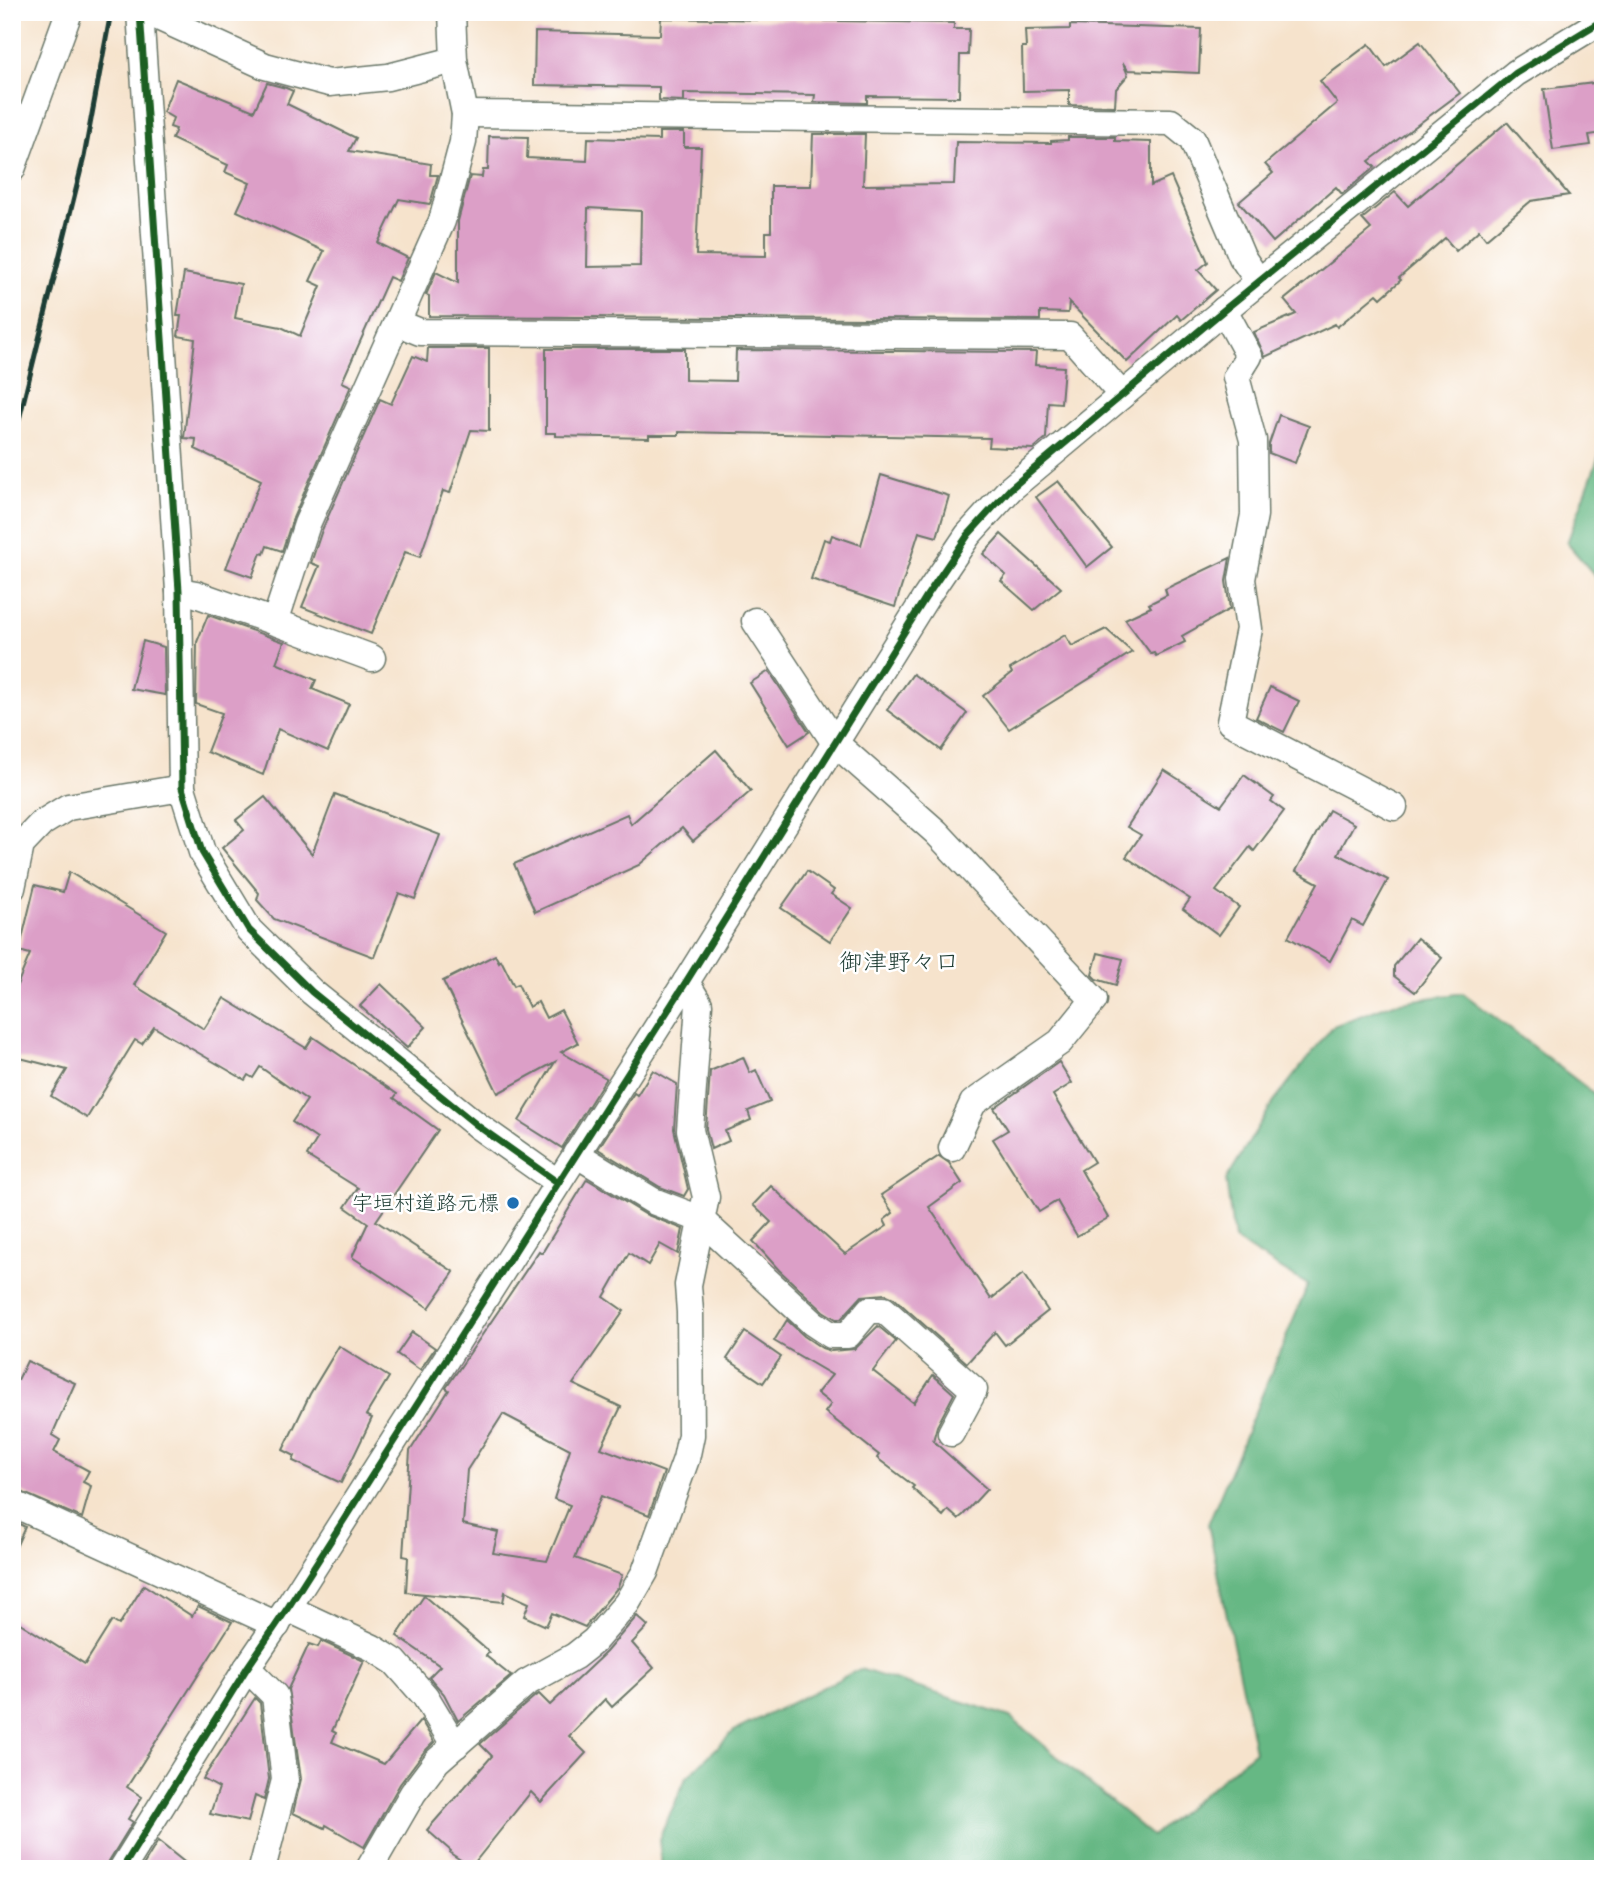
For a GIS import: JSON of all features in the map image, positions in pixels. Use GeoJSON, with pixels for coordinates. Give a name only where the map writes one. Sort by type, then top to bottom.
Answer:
{"type":"FeatureCollection","features":[{"type":"Feature","properties":{"kind":"street"},"geometry":{"type":"LineString","coordinates":[[12,169],[69,12]]}},
{"type":"Feature","properties":{"kind":"street"},"geometry":{"type":"LineString","coordinates":[[139,12],[179,591],[182,788],[202,852],[249,930],[312,992],[478,1126],[557,1182]]}},
{"type":"Feature","properties":{"kind":"street"},"geometry":{"type":"LineString","coordinates":[[147,12],[265,66],[329,83],[388,77],[454,60]]}},
{"type":"Feature","properties":{"kind":"street"},"geometry":{"type":"LineString","coordinates":[[275,622],[307,524],[442,221],[463,142],[465,114],[454,60],[452,12]]}},
{"type":"Feature","properties":{"kind":"street"},"geometry":{"type":"LineString","coordinates":[[122,1869],[247,1668],[686,982],[926,597],[968,535],[1010,489],[1224,310],[1516,74],[1603,20]]}},
{"type":"Feature","properties":{"kind":"street"},"geometry":{"type":"LineString","coordinates":[[465,114],[1171,122],[1192,139],[1242,257],[1259,282]]}},
{"type":"Feature","properties":{"kind":"street"},"geometry":{"type":"LineString","coordinates":[[1224,310],[1250,356],[1236,377],[1253,440],[1254,515],[1242,579],[1249,629],[1230,722],[1394,807]]}},
{"type":"Feature","properties":{"kind":"street"},"geometry":{"type":"LineString","coordinates":[[398,323],[420,332],[1070,336],[1122,395]]}},
{"type":"Feature","properties":{"kind":"street"},"geometry":{"type":"LineString","coordinates":[[179,591],[196,594],[372,658]]}},
{"type":"Feature","properties":{"kind":"street"},"geometry":{"type":"LineString","coordinates":[[755,621],[835,743],[936,832],[1094,1000],[1060,1042],[973,1103],[952,1148]]}},
{"type":"Feature","properties":{"kind":"street"},"geometry":{"type":"LineString","coordinates":[[12,888],[21,845],[41,823],[68,807],[182,788]]}},
{"type":"Feature","properties":{"kind":"street"},"geometry":{"type":"LineString","coordinates":[[369,1869],[413,1793],[437,1761],[526,1683],[575,1657],[594,1641],[627,1603],[645,1572],[686,1459],[691,1436],[688,1285],[706,1197],[690,1130],[699,1003],[686,982]]}},
{"type":"Feature","properties":{"kind":"street"},"geometry":{"type":"LineString","coordinates":[[576,1154],[653,1202],[700,1219],[813,1323],[831,1335],[848,1335],[869,1311],[884,1310],[974,1390],[951,1433]]}},
{"type":"Feature","properties":{"kind":"street"},"geometry":{"type":"LineString","coordinates":[[12,1503],[283,1615],[300,1614],[373,1648],[395,1662],[425,1696],[456,1745]]}},
{"type":"Feature","properties":{"kind":"street"},"geometry":{"type":"LineString","coordinates":[[247,1668],[275,1696],[285,1780],[261,1869]]}},
{"type":"Feature","properties":{"kind":"green space"},"geometry":{"type":"Polygon","coordinates":[[[1603,445],[1603,585],[1567,543],[1603,445]]]}},
{"type":"Feature","properties":{"kind":"green space"},"geometry":{"type":"Polygon","coordinates":[[[1463,993],[1596,1095],[1603,1086],[1603,1869],[662,1869],[659,1839],[686,1778],[734,1731],[860,1669],[1010,1717],[1152,1836],[1255,1751],[1208,1524],[1308,1285],[1234,1240],[1226,1180],[1274,1101],[1333,1026],[1394,1003],[1463,993]]]}},
{"type":"Feature","properties":{"kind":"building"},"geometry":{"type":"Polygon","coordinates":[[[661,18],[954,23],[954,29],[969,29],[968,55],[960,55],[959,97],[867,96],[867,103],[814,102],[815,95],[684,93],[684,101],[659,100],[659,87],[534,85],[535,32],[660,35],[661,18]]]}},
{"type":"Feature","properties":{"kind":"building"},"geometry":{"type":"Polygon","coordinates":[[[1070,25],[1201,29],[1199,73],[1128,70],[1123,63],[1128,75],[1116,89],[1115,106],[1069,105],[1069,90],[1023,91],[1022,47],[1026,47],[1025,30],[1070,29],[1070,25]]]}},
{"type":"Feature","properties":{"kind":"building"},"geometry":{"type":"Polygon","coordinates":[[[1420,42],[1460,93],[1369,161],[1375,167],[1342,194],[1336,187],[1273,242],[1239,202],[1273,173],[1265,164],[1337,103],[1320,81],[1369,44],[1386,67],[1420,42]]]}},
{"type":"Feature","properties":{"kind":"building"},"geometry":{"type":"Polygon","coordinates":[[[176,79],[254,111],[267,83],[286,88],[293,91],[287,104],[356,138],[349,151],[431,164],[430,175],[438,175],[430,204],[399,199],[378,243],[408,258],[398,281],[389,277],[342,382],[351,386],[293,518],[282,551],[267,546],[264,554],[261,553],[252,577],[226,568],[261,480],[195,449],[196,439],[184,438],[195,339],[178,336],[181,316],[177,316],[184,273],[241,284],[235,318],[281,327],[300,336],[321,286],[310,281],[324,251],[237,211],[250,183],[225,172],[228,165],[172,139],[176,129],[170,127],[173,118],[163,112],[176,79]]]}},
{"type":"Feature","properties":{"kind":"building"},"geometry":{"type":"Polygon","coordinates":[[[1603,82],[1603,133],[1589,135],[1591,145],[1553,150],[1544,89],[1603,82]]]}},
{"type":"Feature","properties":{"kind":"building"},"geometry":{"type":"Polygon","coordinates":[[[1507,122],[1569,195],[1531,201],[1486,239],[1479,230],[1456,251],[1445,238],[1399,278],[1401,280],[1381,298],[1377,294],[1337,327],[1335,324],[1265,357],[1254,332],[1296,314],[1284,300],[1371,229],[1362,219],[1395,192],[1408,206],[1507,122]]]}},
{"type":"Feature","properties":{"kind":"building"},"geometry":{"type":"Polygon","coordinates":[[[659,132],[684,132],[684,147],[701,147],[696,255],[766,256],[766,232],[771,232],[771,186],[811,186],[813,134],[865,134],[863,185],[954,184],[956,142],[1051,143],[1068,140],[1068,137],[1115,137],[1115,141],[1151,142],[1151,186],[1171,177],[1208,262],[1198,270],[1216,290],[1181,320],[1177,315],[1127,362],[1069,302],[1068,313],[1040,312],[1040,320],[429,316],[429,296],[426,295],[436,272],[458,283],[458,221],[470,176],[482,177],[483,170],[488,170],[489,136],[528,137],[527,158],[587,161],[588,138],[659,140],[659,132]],[[588,208],[587,267],[640,266],[641,211],[588,208]]]}},
{"type":"Feature","properties":{"kind":"building"},"geometry":{"type":"Polygon","coordinates":[[[428,348],[489,348],[489,431],[471,430],[450,493],[443,491],[420,557],[405,552],[371,634],[302,607],[319,566],[311,563],[322,530],[380,399],[391,404],[413,356],[427,362],[428,348]]]}},
{"type":"Feature","properties":{"kind":"building"},"geometry":{"type":"Polygon","coordinates":[[[546,349],[685,349],[685,380],[735,381],[736,350],[1036,352],[1035,365],[1064,367],[1061,403],[1048,402],[1046,438],[1033,449],[989,447],[990,438],[679,432],[679,435],[649,435],[649,438],[556,436],[556,433],[546,433],[546,349]]]}},
{"type":"Feature","properties":{"kind":"building"},"geometry":{"type":"Polygon","coordinates":[[[1279,415],[1309,426],[1295,463],[1269,453],[1269,444],[1279,415]]]}},
{"type":"Feature","properties":{"kind":"building"},"geometry":{"type":"Polygon","coordinates":[[[881,475],[949,496],[937,537],[919,532],[895,607],[811,579],[824,539],[830,541],[832,535],[861,545],[881,475]]]}},
{"type":"Feature","properties":{"kind":"building"},"geometry":{"type":"Polygon","coordinates":[[[1058,481],[1112,547],[1087,567],[1036,497],[1058,481]]]}},
{"type":"Feature","properties":{"kind":"building"},"geometry":{"type":"Polygon","coordinates":[[[1001,534],[1061,588],[1034,610],[1001,581],[1006,575],[983,554],[1001,534]]]}},
{"type":"Feature","properties":{"kind":"building"},"geometry":{"type":"Polygon","coordinates":[[[1230,558],[1226,581],[1230,609],[1182,636],[1185,642],[1156,656],[1151,654],[1125,619],[1151,607],[1149,604],[1167,595],[1165,589],[1230,558]]]}},
{"type":"Feature","properties":{"kind":"building"},"geometry":{"type":"Polygon","coordinates":[[[208,615],[284,642],[276,663],[316,680],[312,689],[349,704],[328,751],[278,729],[263,775],[207,752],[222,713],[196,704],[197,642],[208,615]]]}},
{"type":"Feature","properties":{"kind":"building"},"geometry":{"type":"Polygon","coordinates":[[[1106,629],[1132,652],[1009,729],[983,696],[1012,673],[1010,669],[1065,635],[1072,646],[1106,629]]]}},
{"type":"Feature","properties":{"kind":"building"},"geometry":{"type":"Polygon","coordinates":[[[143,641],[164,647],[165,695],[131,689],[143,641]]]}},
{"type":"Feature","properties":{"kind":"building"},"geometry":{"type":"Polygon","coordinates":[[[769,671],[809,732],[789,745],[750,683],[769,671]]]}},
{"type":"Feature","properties":{"kind":"building"},"geometry":{"type":"Polygon","coordinates":[[[913,674],[967,713],[941,750],[887,710],[913,674]]]}},
{"type":"Feature","properties":{"kind":"building"},"geometry":{"type":"Polygon","coordinates":[[[1270,687],[1299,701],[1284,732],[1256,718],[1270,687]]]}},
{"type":"Feature","properties":{"kind":"building"},"geometry":{"type":"Polygon","coordinates":[[[716,750],[751,791],[693,841],[682,828],[639,865],[535,912],[514,864],[627,814],[631,824],[716,750]]]}},
{"type":"Feature","properties":{"kind":"building"},"geometry":{"type":"Polygon","coordinates":[[[1164,770],[1221,806],[1244,775],[1274,797],[1271,801],[1284,811],[1254,851],[1250,847],[1216,891],[1239,907],[1219,935],[1183,909],[1190,899],[1126,857],[1141,835],[1127,827],[1164,770]]]}},
{"type":"Feature","properties":{"kind":"building"},"geometry":{"type":"Polygon","coordinates":[[[335,794],[440,835],[415,899],[399,893],[374,957],[274,919],[257,900],[259,893],[222,848],[244,830],[236,820],[265,797],[312,854],[335,794]]]}},
{"type":"Feature","properties":{"kind":"building"},"geometry":{"type":"Polygon","coordinates":[[[1329,810],[1354,824],[1338,854],[1388,880],[1363,926],[1352,920],[1330,961],[1288,937],[1318,883],[1296,871],[1329,810]]]}},
{"type":"Feature","properties":{"kind":"building"},"geometry":{"type":"Polygon","coordinates":[[[807,871],[834,890],[831,894],[852,908],[830,941],[781,908],[807,871]]]}},
{"type":"Feature","properties":{"kind":"building"},"geometry":{"type":"Polygon","coordinates":[[[69,872],[166,931],[134,985],[204,1029],[224,998],[306,1048],[313,1037],[397,1094],[394,1098],[438,1130],[376,1221],[454,1272],[429,1308],[352,1257],[368,1223],[345,1207],[358,1188],[307,1156],[317,1139],[292,1122],[307,1100],[260,1067],[253,1078],[248,1075],[245,1080],[154,1027],[142,1044],[135,1040],[87,1118],[51,1096],[67,1070],[12,1056],[12,997],[30,954],[19,951],[35,885],[63,892],[69,872]]]}},
{"type":"Feature","properties":{"kind":"building"},"geometry":{"type":"Polygon","coordinates":[[[1417,938],[1442,958],[1415,992],[1394,976],[1394,966],[1417,938]]]}},
{"type":"Feature","properties":{"kind":"building"},"geometry":{"type":"Polygon","coordinates":[[[1098,953],[1123,959],[1116,985],[1096,979],[1092,975],[1098,953]]]}},
{"type":"Feature","properties":{"kind":"building"},"geometry":{"type":"Polygon","coordinates":[[[495,955],[499,962],[501,960],[514,986],[518,984],[529,1007],[538,1002],[546,1018],[561,1010],[578,1043],[561,1052],[606,1078],[562,1148],[519,1121],[555,1062],[498,1093],[443,981],[495,955]]]}},
{"type":"Feature","properties":{"kind":"building"},"geometry":{"type":"Polygon","coordinates":[[[381,984],[426,1027],[407,1048],[360,1006],[381,984]]]}},
{"type":"Feature","properties":{"kind":"building"},"geometry":{"type":"Polygon","coordinates":[[[743,1057],[750,1073],[756,1070],[770,1102],[748,1111],[751,1120],[725,1131],[729,1141],[711,1149],[706,1129],[710,1071],[743,1057]]]}},
{"type":"Feature","properties":{"kind":"building"},"geometry":{"type":"Polygon","coordinates":[[[1059,1062],[1072,1083],[1053,1095],[1094,1162],[1081,1170],[1108,1218],[1077,1236],[1057,1201],[1039,1212],[993,1139],[1008,1130],[994,1108],[1059,1062]]]}},
{"type":"Feature","properties":{"kind":"building"},"geometry":{"type":"Polygon","coordinates":[[[653,1070],[677,1084],[674,1129],[688,1189],[684,1196],[660,1187],[598,1149],[634,1093],[637,1095],[653,1070]]]}},
{"type":"Feature","properties":{"kind":"building"},"geometry":{"type":"Polygon","coordinates":[[[939,1156],[949,1163],[962,1183],[929,1207],[991,1299],[1023,1274],[1048,1311],[1005,1345],[995,1332],[967,1363],[894,1298],[885,1294],[862,1296],[841,1319],[836,1319],[823,1311],[779,1270],[753,1241],[771,1222],[753,1205],[771,1186],[845,1254],[887,1226],[884,1220],[893,1213],[881,1195],[939,1156]]]}},
{"type":"Feature","properties":{"kind":"building"},"geometry":{"type":"Polygon","coordinates":[[[587,1179],[645,1214],[683,1229],[678,1254],[660,1244],[648,1265],[629,1253],[604,1297],[624,1311],[573,1384],[621,1407],[601,1448],[664,1472],[649,1515],[601,1496],[575,1558],[622,1575],[618,1587],[585,1627],[552,1613],[546,1626],[524,1616],[529,1603],[505,1592],[503,1602],[406,1592],[408,1557],[403,1556],[410,1451],[449,1390],[446,1388],[539,1251],[542,1253],[587,1179]],[[503,1414],[467,1470],[463,1524],[498,1532],[493,1553],[547,1561],[570,1505],[554,1499],[570,1449],[503,1414]]]}},
{"type":"Feature","properties":{"kind":"building"},"geometry":{"type":"Polygon","coordinates":[[[787,1320],[804,1336],[831,1351],[855,1349],[878,1326],[896,1341],[873,1371],[914,1403],[933,1375],[954,1394],[937,1426],[933,1441],[987,1489],[963,1515],[958,1519],[948,1510],[943,1516],[912,1488],[914,1486],[877,1458],[879,1455],[825,1412],[831,1404],[817,1393],[832,1375],[774,1341],[787,1320]]]}},
{"type":"Feature","properties":{"kind":"building"},"geometry":{"type":"Polygon","coordinates":[[[412,1332],[435,1348],[420,1370],[397,1354],[412,1332]]]}},
{"type":"Feature","properties":{"kind":"building"},"geometry":{"type":"Polygon","coordinates":[[[745,1332],[781,1357],[763,1383],[727,1359],[745,1332]]]}},
{"type":"Feature","properties":{"kind":"building"},"geometry":{"type":"Polygon","coordinates":[[[339,1346],[389,1377],[366,1415],[372,1418],[341,1483],[293,1461],[295,1456],[283,1450],[310,1394],[339,1346]]]}},
{"type":"Feature","properties":{"kind":"building"},"geometry":{"type":"Polygon","coordinates":[[[27,1361],[75,1383],[52,1435],[60,1440],[54,1452],[89,1471],[83,1482],[91,1486],[82,1518],[12,1488],[12,1379],[18,1380],[27,1361]]]}},
{"type":"Feature","properties":{"kind":"building"},"geometry":{"type":"Polygon","coordinates":[[[12,1520],[25,1527],[12,1556],[12,1520]]]}},
{"type":"Feature","properties":{"kind":"building"},"geometry":{"type":"Polygon","coordinates":[[[144,1585],[192,1616],[198,1606],[232,1622],[127,1787],[142,1797],[128,1819],[133,1822],[106,1869],[12,1869],[12,1618],[85,1664],[112,1621],[119,1625],[144,1585]]]}},
{"type":"Feature","properties":{"kind":"building"},"geometry":{"type":"Polygon","coordinates":[[[424,1596],[489,1652],[486,1656],[511,1676],[458,1721],[444,1694],[429,1677],[440,1666],[397,1636],[424,1596]]]}},
{"type":"Feature","properties":{"kind":"building"},"geometry":{"type":"Polygon","coordinates":[[[637,1616],[648,1626],[632,1643],[654,1668],[612,1707],[605,1699],[569,1736],[586,1753],[541,1802],[531,1792],[471,1867],[450,1853],[451,1851],[427,1830],[492,1756],[480,1744],[535,1696],[539,1694],[550,1705],[606,1652],[637,1616]]]}},
{"type":"Feature","properties":{"kind":"building"},"geometry":{"type":"Polygon","coordinates":[[[321,1641],[364,1661],[332,1731],[336,1733],[332,1742],[384,1764],[421,1720],[434,1742],[400,1784],[364,1847],[326,1825],[325,1828],[293,1813],[301,1779],[288,1689],[309,1644],[318,1647],[321,1641]]]}},
{"type":"Feature","properties":{"kind":"building"},"geometry":{"type":"Polygon","coordinates":[[[255,1698],[260,1703],[269,1779],[264,1800],[255,1796],[248,1822],[210,1814],[219,1788],[203,1779],[255,1698]]]}},
{"type":"Feature","properties":{"kind":"building"},"geometry":{"type":"Polygon","coordinates":[[[158,1841],[193,1869],[141,1869],[158,1841]]]}},
{"type":"Feature","properties":{"kind":"railway"},"geometry":{"type":"LineString","coordinates":[[12,448],[84,157],[111,12]]}},
{"type":"Feature","properties":{"kind":"cycle path"},"geometry":{"type":"LineString","coordinates":[[140,12],[179,591],[182,788],[202,852],[249,930],[312,992],[478,1126],[557,1182]]}},
{"type":"Feature","properties":{"kind":"cycle path"},"geometry":{"type":"LineString","coordinates":[[122,1869],[247,1668],[686,982],[926,597],[968,535],[1010,489],[1224,310],[1516,73],[1603,20]]}},
{"type":"Feature","properties":{"kind":"place","name":"宇垣村道路元標"},"geometry":{"type":"Point","coordinates":[513,1203]}},
{"type":"Feature","properties":{"kind":"district","name":"御津野々口"},"geometry":{"type":"Point","coordinates":[899,962]}}]}
